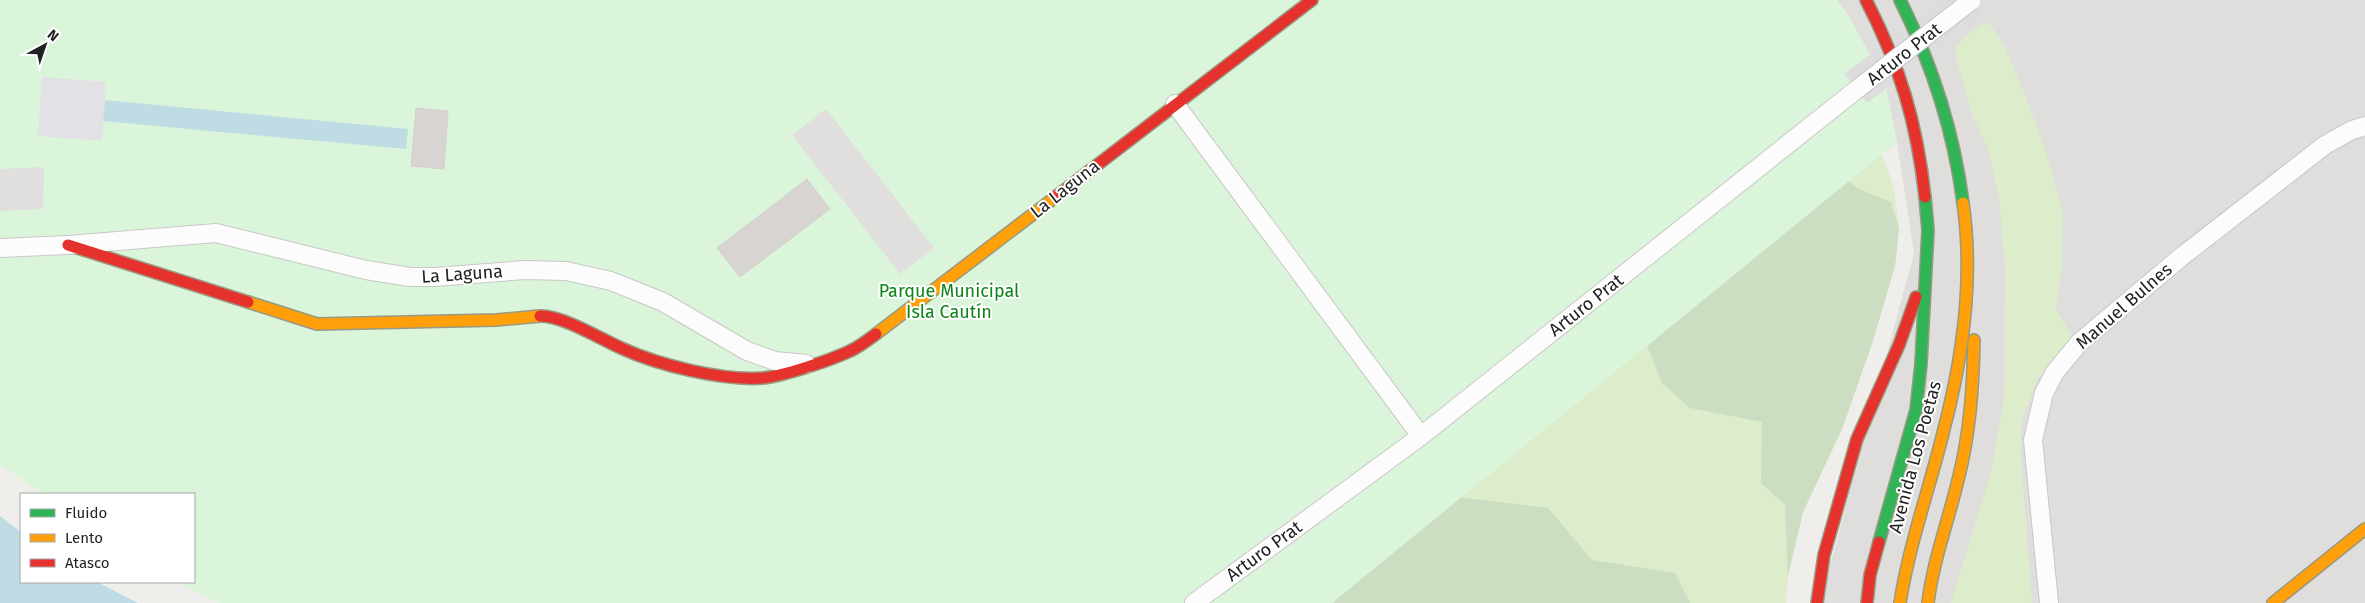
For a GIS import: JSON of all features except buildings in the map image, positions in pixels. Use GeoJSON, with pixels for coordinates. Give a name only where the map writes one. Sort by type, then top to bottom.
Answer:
{"type":"FeatureCollection","features":[{"type":"Feature","properties":{"kind":"main road","name":"La Laguna"},"geometry":{"type":"LineString","coordinates":[[68,245],[317,324],[496,320],[543,316],[572,325],[623,349],[664,364],[712,374],[762,378],[784,374],[851,351],[898,319],[1312,0]]}},
{"type":"Feature","properties":{"kind":"main road","name":"Avenida Los Poetas"},"geometry":{"type":"LineString","coordinates":[[1866,0],[1888,43],[1912,116],[1926,191],[1928,230],[1928,268],[1916,410],[1872,567],[1867,603]]}},
{"type":"Feature","properties":{"kind":"main road","name":"Avenida Los Poetas"},"geometry":{"type":"LineString","coordinates":[[1900,0],[1914,29],[1939,98],[1958,174],[1968,249],[1966,304],[1952,394],[1944,431],[1910,544],[1900,603]]}},
{"type":"Feature","properties":{"kind":"main road"},"geometry":{"type":"LineString","coordinates":[[1928,603],[1930,581],[1958,480],[1968,433],[1974,376],[1974,308],[1968,249]]}},
{"type":"Feature","properties":{"kind":"main road"},"geometry":{"type":"LineString","coordinates":[[1817,603],[1824,555],[1858,439],[1899,345],[1928,268]]}},
{"type":"Feature","properties":{"kind":"main road"},"geometry":{"type":"LineString","coordinates":[[2273,603],[2365,529]]}},
{"type":"Feature","properties":{"kind":"street","name":"Arturo Prat"},"geometry":{"type":"LineString","coordinates":[[1194,603],[1421,436],[1856,90],[1972,1]]}},
{"type":"Feature","properties":{"kind":"street"},"geometry":{"type":"LineString","coordinates":[[1175,104],[1421,436]]}},
{"type":"Feature","properties":{"kind":"street","name":"Manuel Bulnes"},"geometry":{"type":"LineString","coordinates":[[2049,603],[2032,440],[2044,393],[2055,372],[2079,343],[2189,252],[2325,144],[2352,130],[2365,126]]}},
{"type":"Feature","properties":{"kind":"street","name":"La Laguna"},"geometry":{"type":"LineString","coordinates":[[0,248],[68,245],[216,233],[366,270],[410,277],[435,278],[525,270],[566,271],[611,281],[663,302],[747,351],[774,361],[810,364]]}},
{"type":"Feature","properties":{"kind":"shaded area"},"geometry":{"type":"Polygon","coordinates":[[[1837,0],[2365,0],[2365,603],[1820,603],[1914,253],[1897,142],[1885,83],[1851,20],[1837,0]]]}},
{"type":"Feature","properties":{"kind":"shaded area"},"geometry":{"type":"Polygon","coordinates":[[[42,77],[106,82],[102,141],[38,136],[42,77]]]}},
{"type":"Feature","properties":{"kind":"shaded area"},"geometry":{"type":"Polygon","coordinates":[[[826,109],[934,248],[900,274],[792,135],[826,109]]]}},
{"type":"Feature","properties":{"kind":"shaded area"},"geometry":{"type":"Polygon","coordinates":[[[44,167],[43,209],[0,211],[0,169],[44,167]]]}},
{"type":"Feature","properties":{"kind":"green space","name":"Parque Municipal Isla Cautín"},"geometry":{"type":"Polygon","coordinates":[[[0,0],[1837,0],[1851,20],[1885,83],[1897,142],[1332,603],[219,603],[180,583],[195,583],[195,493],[42,493],[0,465],[0,0]]]}},
{"type":"Feature","properties":{"kind":"green space"},"geometry":{"type":"Polygon","coordinates":[[[1989,22],[2003,44],[2024,92],[2047,155],[2063,213],[2062,265],[2056,309],[2072,336],[2037,380],[2021,423],[2021,457],[2032,603],[1951,603],[1991,472],[2004,399],[2005,267],[1999,198],[1988,149],[1972,114],[1955,56],[1957,45],[1970,32],[1989,22]]]}},
{"type":"Feature","properties":{"kind":"green space"},"geometry":{"type":"Polygon","coordinates":[[[1878,143],[1894,188],[1899,229],[1895,266],[1872,344],[1842,429],[1803,512],[1788,576],[1786,603],[1244,603],[1878,143]]]}},
{"type":"Feature","properties":{"kind":"green space"},"geometry":{"type":"Polygon","coordinates":[[[1833,170],[1859,189],[1891,202],[1899,229],[1895,266],[1872,344],[1842,429],[1803,512],[1788,576],[1785,505],[1761,483],[1762,422],[1690,408],[1662,383],[1626,292],[1833,170]]]}},
{"type":"Feature","properties":{"kind":"green space"},"geometry":{"type":"Polygon","coordinates":[[[1449,496],[1548,508],[1592,560],[1675,573],[1690,603],[1292,603],[1449,496]]]}},
{"type":"Feature","properties":{"kind":"water"},"geometry":{"type":"Polygon","coordinates":[[[105,100],[408,129],[406,149],[103,121],[105,100]]]}},
{"type":"Feature","properties":{"kind":"water"},"geometry":{"type":"Polygon","coordinates":[[[0,516],[20,531],[20,583],[99,583],[138,603],[0,603],[0,516]]]}},
{"type":"Feature","properties":{"kind":"pier"},"geometry":{"type":"Polygon","coordinates":[[[1942,0],[1970,0],[1982,16],[1867,103],[1844,74],[1942,0]]]}},
{"type":"Feature","properties":{"kind":"traffic: fast"},"geometry":{"type":"LineString","coordinates":[[1900,0],[1932,74],[1948,124],[1963,203]]}},
{"type":"Feature","properties":{"kind":"traffic: fast"},"geometry":{"type":"LineString","coordinates":[[1879,542],[1916,410],[1921,364],[1928,230],[1925,197]]}},
{"type":"Feature","properties":{"kind":"traffic: slow"},"geometry":{"type":"LineString","coordinates":[[876,334],[1058,195]]}},
{"type":"Feature","properties":{"kind":"traffic: slow"},"geometry":{"type":"LineString","coordinates":[[1900,603],[1914,539],[1950,405],[1961,347],[1967,289],[1966,232],[1963,203]]}},
{"type":"Feature","properties":{"kind":"traffic: slow"},"geometry":{"type":"LineString","coordinates":[[248,302],[317,324],[496,320],[540,316]]}},
{"type":"Feature","properties":{"kind":"traffic: slow"},"geometry":{"type":"LineString","coordinates":[[1928,603],[1933,572],[1962,463],[1972,393],[1974,340]]}},
{"type":"Feature","properties":{"kind":"traffic: slow"},"geometry":{"type":"LineString","coordinates":[[2273,603],[2365,529]]}},
{"type":"Feature","properties":{"kind":"traffic: jam"},"geometry":{"type":"LineString","coordinates":[[1058,195],[1312,0]]}},
{"type":"Feature","properties":{"kind":"traffic: jam"},"geometry":{"type":"LineString","coordinates":[[1866,0],[1898,72],[1912,120],[1922,170],[1925,197]]}},
{"type":"Feature","properties":{"kind":"traffic: jam"},"geometry":{"type":"LineString","coordinates":[[68,245],[248,302]]}},
{"type":"Feature","properties":{"kind":"traffic: jam"},"geometry":{"type":"LineString","coordinates":[[1817,603],[1824,555],[1857,439],[1899,345],[1916,297]]}},
{"type":"Feature","properties":{"kind":"traffic: jam"},"geometry":{"type":"LineString","coordinates":[[540,316],[570,323],[621,348],[671,366],[690,371],[747,378],[772,377],[819,363],[842,355],[876,334]]}},
{"type":"Feature","properties":{"kind":"traffic: jam"},"geometry":{"type":"LineString","coordinates":[[1867,603],[1870,575],[1879,542]]}}]}
